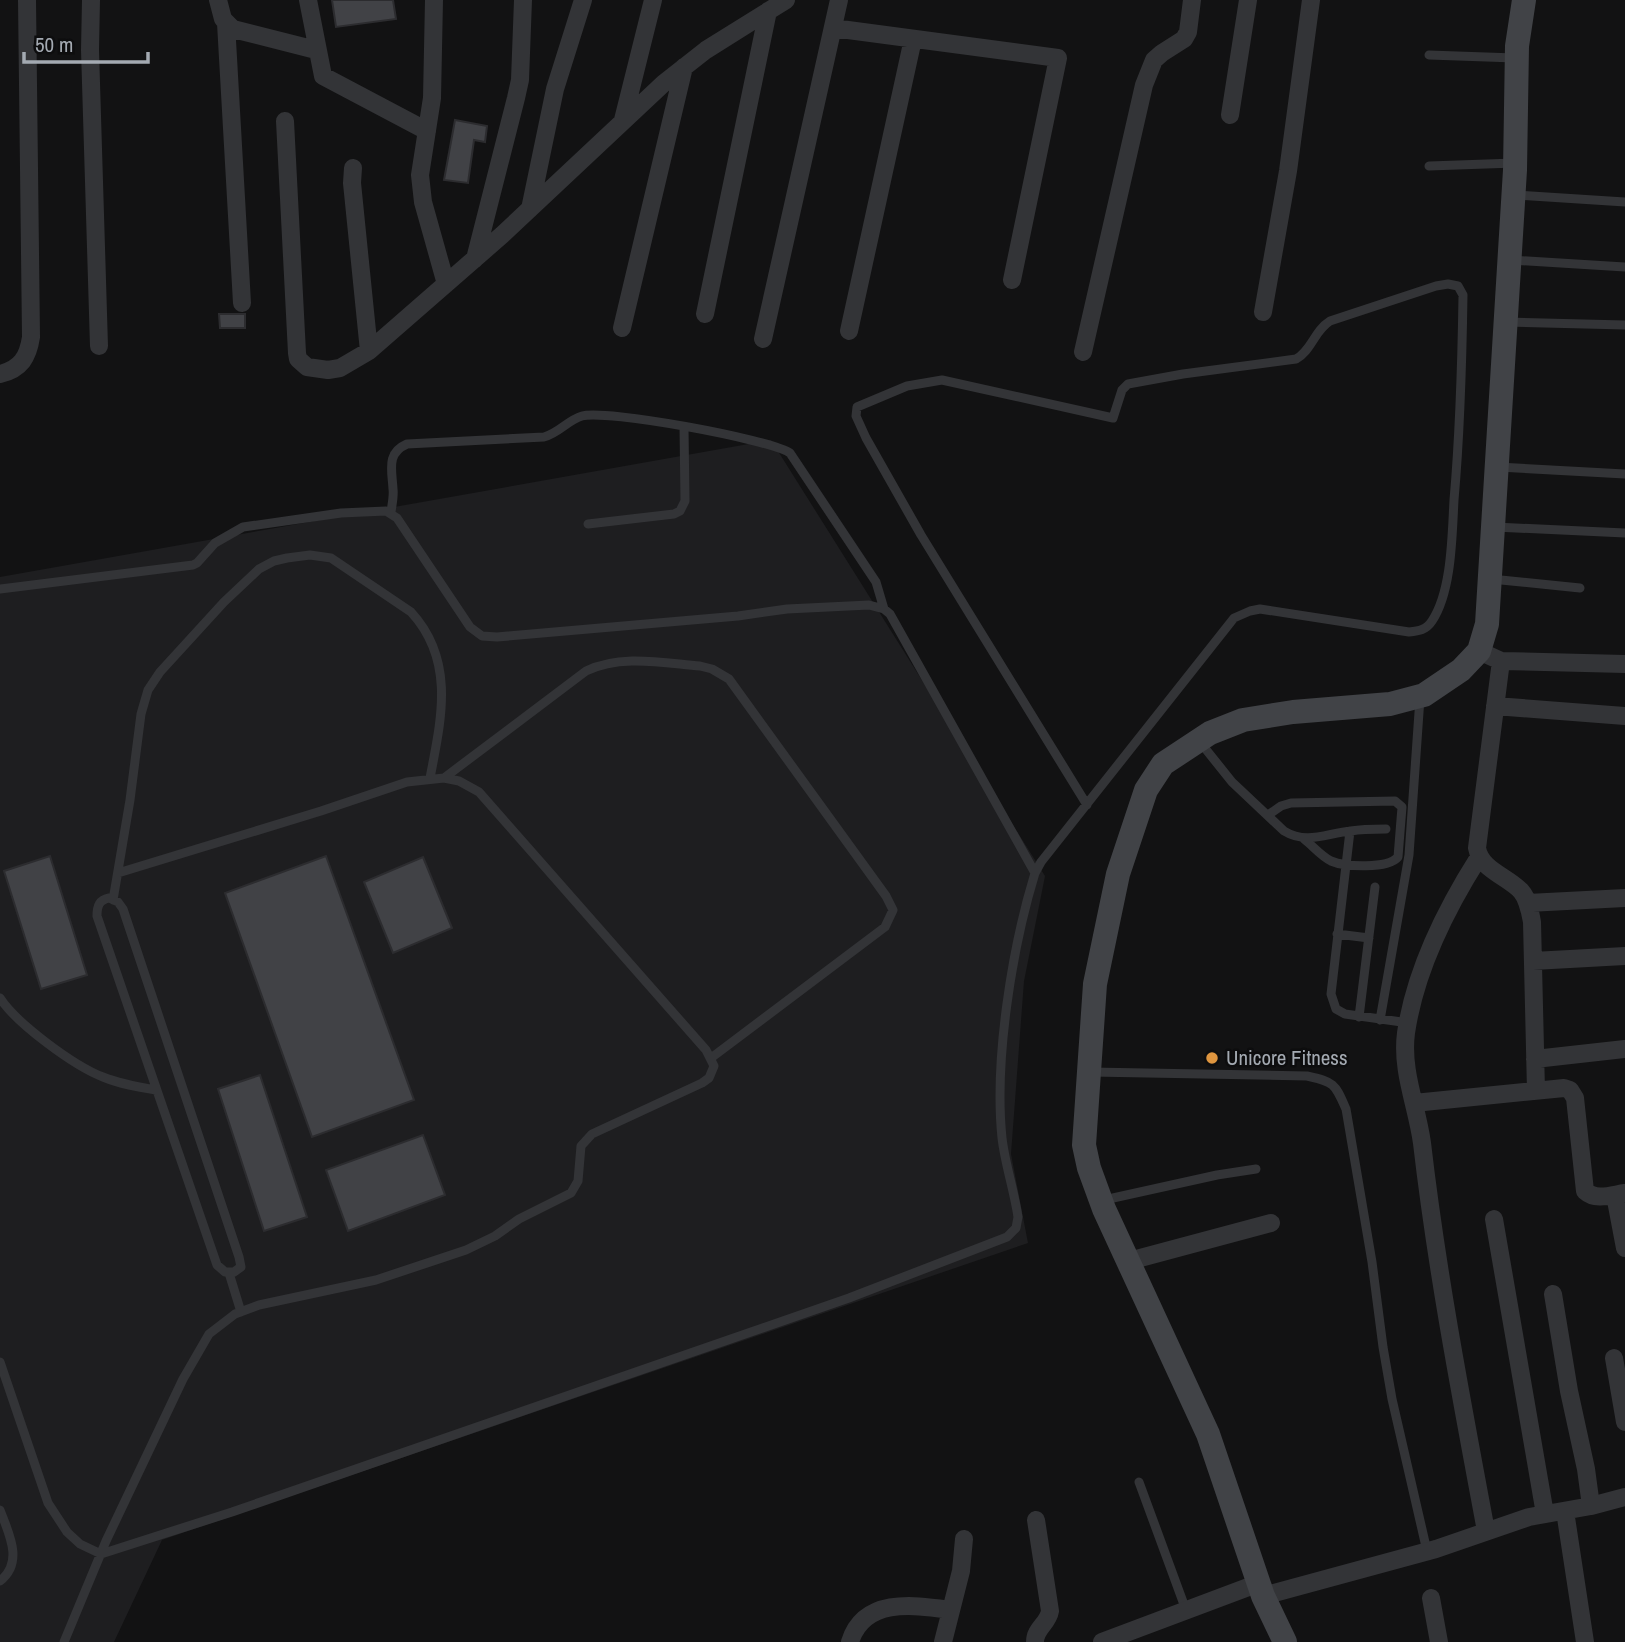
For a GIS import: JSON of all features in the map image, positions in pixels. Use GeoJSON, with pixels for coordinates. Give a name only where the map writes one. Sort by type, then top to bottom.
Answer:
{"type":"FeatureCollection","features":[{"type":"Feature","properties":{"kind":"street"},"geometry":{"type":"LineString","coordinates":[[0,374],[23,362],[29,353],[31,337],[27,0]]}},
{"type":"Feature","properties":{"kind":"street"},"geometry":{"type":"LineString","coordinates":[[91,0],[90,50],[99,346]]}},
{"type":"Feature","properties":{"kind":"street"},"geometry":{"type":"LineString","coordinates":[[218,0],[226,23],[242,303]]}},
{"type":"Feature","properties":{"kind":"street"},"geometry":{"type":"LineString","coordinates":[[307,0],[323,76],[427,131]]}},
{"type":"Feature","properties":{"kind":"street"},"geometry":{"type":"LineString","coordinates":[[434,0],[434,74],[421,162],[423,202],[446,284]]}},
{"type":"Feature","properties":{"kind":"street"},"geometry":{"type":"LineString","coordinates":[[475,259],[520,80],[523,0]]}},
{"type":"Feature","properties":{"kind":"street"},"geometry":{"type":"LineString","coordinates":[[530,209],[555,89],[583,0]]}},
{"type":"Feature","properties":{"kind":"street"},"geometry":{"type":"LineString","coordinates":[[623,120],[653,0]]}},
{"type":"Feature","properties":{"kind":"street"},"geometry":{"type":"LineString","coordinates":[[285,121],[298,359],[313,370],[340,368],[369,351],[475,259],[623,120],[684,67],[786,0]]}},
{"type":"Feature","properties":{"kind":"street"},"geometry":{"type":"LineString","coordinates":[[763,340],[839,0]]}},
{"type":"Feature","properties":{"kind":"street"},"geometry":{"type":"LineString","coordinates":[[1083,352],[1144,85],[1154,60],[1188,32],[1192,0]]}},
{"type":"Feature","properties":{"kind":"street"},"geometry":{"type":"LineString","coordinates":[[1230,115],[1248,0]]}},
{"type":"Feature","properties":{"kind":"street"},"geometry":{"type":"LineString","coordinates":[[1263,312],[1287,171],[1311,0]]}},
{"type":"Feature","properties":{"kind":"street"},"geometry":{"type":"LineString","coordinates":[[1524,0],[1517,58],[1515,167],[1487,624],[1495,706],[1477,848],[1479,857],[1487,866],[1521,891],[1528,903],[1532,922],[1536,1091]]}},
{"type":"Feature","properties":{"kind":"street"},"geometry":{"type":"LineString","coordinates":[[705,314],[768,11]]}},
{"type":"Feature","properties":{"kind":"street"},"geometry":{"type":"LineString","coordinates":[[226,23],[238,31],[316,50]]}},
{"type":"Feature","properties":{"kind":"street"},"geometry":{"type":"LineString","coordinates":[[833,28],[1058,58],[1012,280]]}},
{"type":"Feature","properties":{"kind":"street"},"geometry":{"type":"LineString","coordinates":[[849,331],[913,38]]}},
{"type":"Feature","properties":{"kind":"street"},"geometry":{"type":"LineString","coordinates":[[622,328],[684,67]]}},
{"type":"Feature","properties":{"kind":"street"},"geometry":{"type":"LineString","coordinates":[[353,168],[352,183],[369,351]]}},
{"type":"Feature","properties":{"kind":"street"},"geometry":{"type":"LineString","coordinates":[[1285,1642],[1261,1590],[1208,1434],[1101,1200],[1088,1168],[1084,1144],[1095,984],[1118,874],[1146,790],[1163,764],[1210,733],[1243,720],[1293,712],[1390,704],[1420,696],[1461,670],[1490,656],[1625,664]]}},
{"type":"Feature","properties":{"kind":"street"},"geometry":{"type":"LineString","coordinates":[[1495,706],[1625,716]]}},
{"type":"Feature","properties":{"kind":"street"},"geometry":{"type":"LineString","coordinates":[[1479,857],[1461,885],[1423,970],[1409,1023],[1405,1058],[1422,1140],[1440,1278],[1486,1531]]}},
{"type":"Feature","properties":{"kind":"street"},"geometry":{"type":"LineString","coordinates":[[1528,903],[1625,898]]}},
{"type":"Feature","properties":{"kind":"street"},"geometry":{"type":"LineString","coordinates":[[1533,961],[1625,956]]}},
{"type":"Feature","properties":{"kind":"street"},"geometry":{"type":"LineString","coordinates":[[1535,1059],[1625,1049]]}},
{"type":"Feature","properties":{"kind":"street"},"geometry":{"type":"LineString","coordinates":[[1413,1103],[1564,1088],[1570,1090],[1575,1098],[1586,1191],[1591,1196],[1620,1194],[1625,1248]]}},
{"type":"Feature","properties":{"kind":"street"},"geometry":{"type":"LineString","coordinates":[[1494,1219],[1545,1514]]}},
{"type":"Feature","properties":{"kind":"street"},"geometry":{"type":"LineString","coordinates":[[1129,1261],[1271,1223]]}},
{"type":"Feature","properties":{"kind":"street"},"geometry":{"type":"LineString","coordinates":[[1553,1294],[1591,1506]]}},
{"type":"Feature","properties":{"kind":"street"},"geometry":{"type":"LineString","coordinates":[[1614,1358],[1625,1422]]}},
{"type":"Feature","properties":{"kind":"street"},"geometry":{"type":"LineString","coordinates":[[1102,1642],[1186,1610],[1427,1551],[1545,1514],[1625,1497]]}},
{"type":"Feature","properties":{"kind":"street"},"geometry":{"type":"LineString","coordinates":[[1565,1511],[1585,1642]]}},
{"type":"Feature","properties":{"kind":"street"},"geometry":{"type":"LineString","coordinates":[[1035,1642],[1037,1631],[1047,1621],[1050,1611],[1036,1520]]}},
{"type":"Feature","properties":{"kind":"street"},"geometry":{"type":"LineString","coordinates":[[943,1642],[961,1571],[964,1539]]}},
{"type":"Feature","properties":{"kind":"street"},"geometry":{"type":"LineString","coordinates":[[1431,1598],[1439,1642]]}},
{"type":"Feature","properties":{"kind":"street"},"geometry":{"type":"LineString","coordinates":[[850,1642],[861,1621],[877,1611],[908,1605],[951,1610]]}},
{"type":"Feature","properties":{"kind":"lane"},"geometry":{"type":"LineString","coordinates":[[1429,55],[1517,58]]}},
{"type":"Feature","properties":{"kind":"lane"},"geometry":{"type":"LineString","coordinates":[[1429,166],[1515,167]]}},
{"type":"Feature","properties":{"kind":"lane"},"geometry":{"type":"LineString","coordinates":[[1513,195],[1625,202]]}},
{"type":"Feature","properties":{"kind":"lane"},"geometry":{"type":"LineString","coordinates":[[1509,260],[1625,267]]}},
{"type":"Feature","properties":{"kind":"lane"},"geometry":{"type":"LineString","coordinates":[[0,1362],[48,1503],[67,1532],[80,1544],[101,1554],[232,1512],[836,1302],[1007,1237],[1016,1228],[1018,1217],[1002,1129],[1006,1019],[1011,982],[1035,873],[1218,636],[1240,614],[1260,609],[1409,632],[1426,628],[1431,622],[1438,610],[1444,588],[1454,511],[1462,379],[1463,295],[1458,286],[1436,286],[1330,321],[1319,329],[1307,351],[1296,359],[1183,373],[1128,384],[1122,390],[1113,418],[942,380],[907,386],[857,407],[856,416],[866,438],[921,536],[1087,805]]}},
{"type":"Feature","properties":{"kind":"lane"},"geometry":{"type":"LineString","coordinates":[[1505,322],[1625,325]]}},
{"type":"Feature","properties":{"kind":"lane"},"geometry":{"type":"LineString","coordinates":[[391,512],[394,491],[392,458],[396,451],[407,444],[544,437],[553,435],[582,416],[615,415],[779,446],[790,453],[876,582],[884,608],[890,614],[1035,873]]}},
{"type":"Feature","properties":{"kind":"lane"},"geometry":{"type":"LineString","coordinates":[[588,524],[674,514],[680,511],[685,501],[684,427]]}},
{"type":"Feature","properties":{"kind":"lane"},"geometry":{"type":"LineString","coordinates":[[1497,467],[1625,474]]}},
{"type":"Feature","properties":{"kind":"lane"},"geometry":{"type":"LineString","coordinates":[[0,589],[197,564],[215,543],[243,527],[341,513],[391,512],[470,627],[482,636],[498,637],[738,616],[786,609],[869,605],[884,608]]}},
{"type":"Feature","properties":{"kind":"lane"},"geometry":{"type":"LineString","coordinates":[[1493,527],[1625,533]]}},
{"type":"Feature","properties":{"kind":"lane"},"geometry":{"type":"LineString","coordinates":[[113,900],[141,714],[153,681],[224,602],[258,569],[274,561],[310,555],[331,558],[411,612],[420,622],[434,647],[442,676],[441,719],[430,778]]}},
{"type":"Feature","properties":{"kind":"lane"},"geometry":{"type":"LineString","coordinates":[[1490,579],[1580,588]]}},
{"type":"Feature","properties":{"kind":"lane"},"geometry":{"type":"LineString","coordinates":[[444,778],[586,671],[599,665],[626,661],[700,666],[712,669],[729,679],[878,885],[893,910],[885,927],[711,1058]]}},
{"type":"Feature","properties":{"kind":"lane"},"geometry":{"type":"LineString","coordinates":[[1380,1020],[1409,855],[1420,696]]}},
{"type":"Feature","properties":{"kind":"lane"},"geometry":{"type":"LineString","coordinates":[[1198,740],[1232,782],[1284,831],[1293,836],[1304,839],[1350,831],[1386,829]]}},
{"type":"Feature","properties":{"kind":"lane"},"geometry":{"type":"LineString","coordinates":[[64,1642],[101,1554],[209,1334],[242,1312],[293,1296],[353,1287],[466,1250],[495,1236],[519,1219],[571,1194],[578,1181],[579,1151],[587,1138],[702,1083],[713,1072],[711,1058],[607,935],[479,792],[459,781],[430,778],[407,782],[118,873]]}},
{"type":"Feature","properties":{"kind":"lane"},"geometry":{"type":"LineString","coordinates":[[1268,815],[1291,803],[1395,801],[1402,807],[1398,857],[1395,862],[1346,865],[1325,858],[1304,839]]}},
{"type":"Feature","properties":{"kind":"lane"},"geometry":{"type":"LineString","coordinates":[[1350,831],[1337,934],[1332,1002],[1336,1009],[1345,1014],[1409,1023]]}},
{"type":"Feature","properties":{"kind":"lane"},"geometry":{"type":"LineString","coordinates":[[1359,1017],[1375,887]]}},
{"type":"Feature","properties":{"kind":"lane"},"geometry":{"type":"LineString","coordinates":[[113,900],[123,909],[239,1257],[240,1268],[229,1273],[220,1270],[217,1265],[156,1090],[97,916],[101,901],[113,900]]}},
{"type":"Feature","properties":{"kind":"lane"},"geometry":{"type":"LineString","coordinates":[[1337,934],[1369,938]]}},
{"type":"Feature","properties":{"kind":"lane"},"geometry":{"type":"LineString","coordinates":[[0,998],[18,1020],[76,1063],[100,1077],[156,1090]]}},
{"type":"Feature","properties":{"kind":"lane"},"geometry":{"type":"LineString","coordinates":[[1089,1072],[1307,1076],[1324,1080],[1336,1087],[1346,1109],[1392,1399],[1427,1551]]}},
{"type":"Feature","properties":{"kind":"lane"},"geometry":{"type":"LineString","coordinates":[[1101,1200],[1256,1169]]}},
{"type":"Feature","properties":{"kind":"lane"},"geometry":{"type":"LineString","coordinates":[[229,1273],[242,1312]]}},
{"type":"Feature","properties":{"kind":"lane"},"geometry":{"type":"LineString","coordinates":[[1139,1482],[1186,1610]]}},
{"type":"Feature","properties":{"kind":"lane"},"geometry":{"type":"LineString","coordinates":[[0,1510],[12,1542],[14,1556],[12,1566],[0,1581]]}},
{"type":"Feature","properties":{"kind":"shaded area"},"geometry":{"type":"Polygon","coordinates":[[[771,440],[1045,876],[1024,981],[1011,1154],[1028,1243],[162,1540],[114,1642],[0,1642],[0,577],[771,440]]]}},
{"type":"Feature","properties":{"kind":"building"},"geometry":{"type":"Polygon","coordinates":[[[332,0],[393,0],[396,19],[336,27],[332,0]]]}},
{"type":"Feature","properties":{"kind":"building"},"geometry":{"type":"Polygon","coordinates":[[[455,120],[487,126],[485,142],[474,140],[468,183],[444,180],[455,120]]]}},
{"type":"Feature","properties":{"kind":"building"},"geometry":{"type":"Polygon","coordinates":[[[219,314],[245,314],[245,328],[220,328],[219,314]]]}},
{"type":"Feature","properties":{"kind":"building"},"geometry":{"type":"Polygon","coordinates":[[[50,856],[87,975],[41,989],[4,871],[50,856]]]}},
{"type":"Feature","properties":{"kind":"building"},"geometry":{"type":"Polygon","coordinates":[[[326,856],[414,1100],[312,1137],[225,893],[326,856]]]}},
{"type":"Feature","properties":{"kind":"building"},"geometry":{"type":"Polygon","coordinates":[[[423,857],[452,928],[393,953],[364,882],[423,857]]]}},
{"type":"Feature","properties":{"kind":"building"},"geometry":{"type":"Polygon","coordinates":[[[260,1075],[307,1217],[264,1231],[218,1089],[260,1075]]]}},
{"type":"Feature","properties":{"kind":"building"},"geometry":{"type":"Polygon","coordinates":[[[423,1135],[445,1195],[348,1231],[326,1170],[423,1135]]]}},
{"type":"Feature","properties":{"kind":"place","name":"Unicore Fitness"},"geometry":{"type":"Point","coordinates":[1212,1058]}}]}
